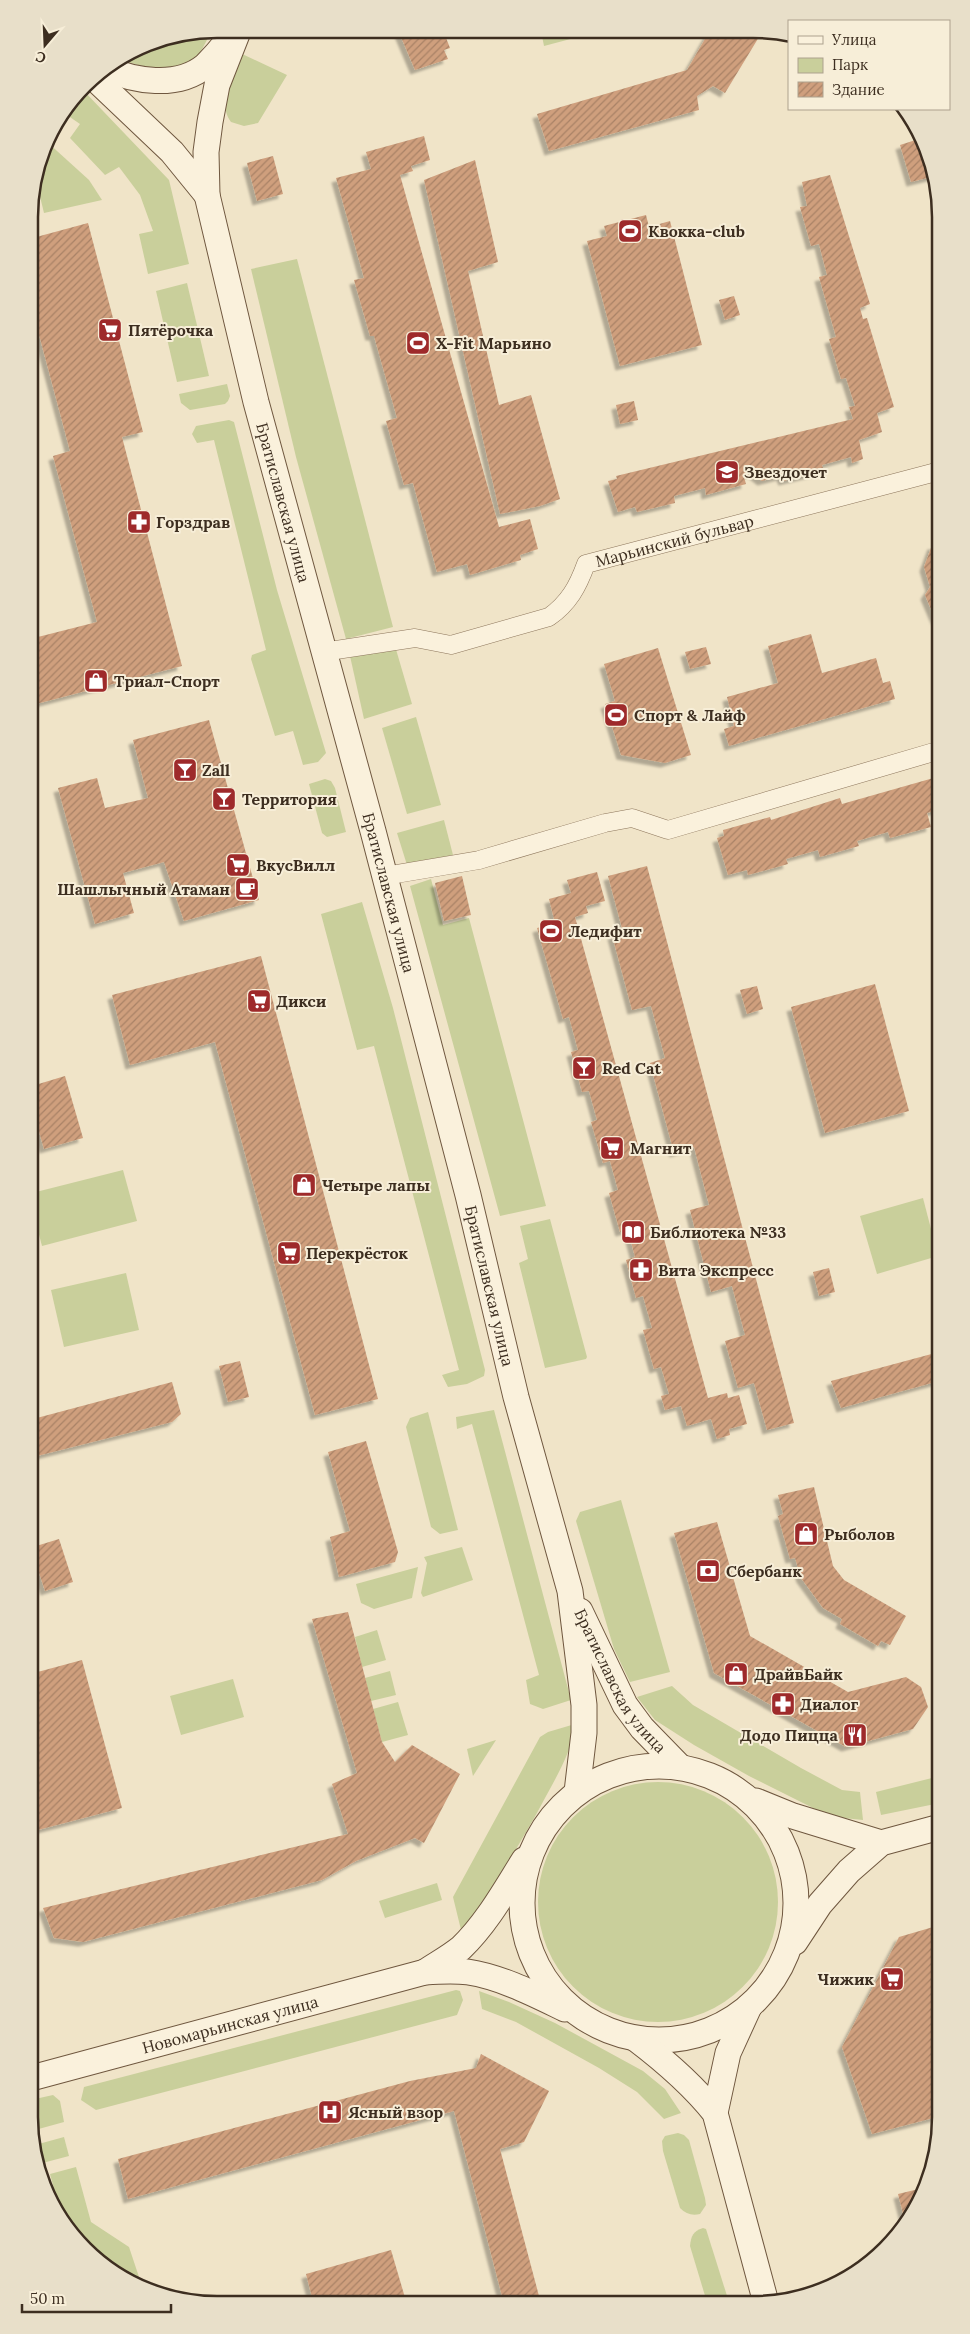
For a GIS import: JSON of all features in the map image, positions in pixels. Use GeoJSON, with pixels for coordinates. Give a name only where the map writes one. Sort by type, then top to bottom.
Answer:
{"type":"FeatureCollection","features":[{"type":"Feature","properties":{"kind":"main road"},"geometry":{"type":"LineString","coordinates":[[113,71],[143,80],[166,81],[188,75],[203,67],[229,38]]}},
{"type":"Feature","properties":{"kind":"main road","name":"Братиславская улица"},"geometry":{"type":"LineString","coordinates":[[234,38],[217,85],[210,122],[206,152],[207,195],[256,402],[384,876],[468,1195],[514,1388],[570,1591],[584,1705],[584,1733],[577,1792]]}},
{"type":"Feature","properties":{"kind":"main road","name":"Братиславская улица"},"geometry":{"type":"LineString","coordinates":[[98,82],[172,152],[207,195]]}},
{"type":"Feature","properties":{"kind":"main road","name":"Братиславская улица"},"geometry":{"type":"LineString","coordinates":[[570,1591],[625,1705],[642,1728],[678,1766]]}},
{"type":"Feature","properties":{"kind":"main road","name":"Братиславская улица"},"geometry":{"type":"LineString","coordinates":[[652,1765],[678,1766],[716,1777],[748,1798],[768,1818],[778,1834],[793,1869],[797,1896],[796,1915],[788,1952],[779,1973],[766,1991],[730,2022],[708,2032],[684,2038],[660,2040],[636,2038],[602,2028],[587,2020],[556,1993],[541,1973],[527,1943],[522,1910],[524,1877],[534,1846],[552,1816],[577,1792],[600,1779],[625,1770],[652,1765]]}},
{"type":"Feature","properties":{"kind":"main road"},"geometry":{"type":"LineString","coordinates":[[748,1798],[793,1816],[881,1843]]}},
{"type":"Feature","properties":{"kind":"main road"},"geometry":{"type":"LineString","coordinates":[[788,1952],[820,1904],[849,1871],[881,1843],[932,1829]]}},
{"type":"Feature","properties":{"kind":"main road","name":"Новомарьинская улица"},"geometry":{"type":"LineString","coordinates":[[425,1972],[451,1956],[489,1916],[534,1846]]}},
{"type":"Feature","properties":{"kind":"main road","name":"Новомарьинская улица"},"geometry":{"type":"LineString","coordinates":[[38,2076],[425,1972],[468,1972],[495,1980],[530,1992],[587,2020]]}},
{"type":"Feature","properties":{"kind":"main road","name":"Братиславская улица"},"geometry":{"type":"LineString","coordinates":[[715,2113],[728,2052],[749,2007]]}},
{"type":"Feature","properties":{"kind":"main road","name":"Братиславская улица"},"geometry":{"type":"LineString","coordinates":[[636,2038],[697,2091],[715,2113],[764,2296]]}},
{"type":"Feature","properties":{"kind":"street","name":"Марьинский бульвар"},"geometry":{"type":"LineString","coordinates":[[323,652],[414,638],[451,645],[548,617],[560,609],[570,598],[586,564],[932,473]]}},
{"type":"Feature","properties":{"kind":"street"},"geometry":{"type":"LineString","coordinates":[[384,876],[479,860],[605,823],[632,818],[668,830],[932,752]]}},
{"type":"Feature","properties":{"kind":"green space"},"geometry":{"type":"Polygon","coordinates":[[[208,38],[199,54],[181,66],[160,68],[126,61],[159,47],[182,41],[208,38]]]}},
{"type":"Feature","properties":{"kind":"green space"},"geometry":{"type":"Polygon","coordinates":[[[542,38],[574,38],[544,46],[542,38]]]}},
{"type":"Feature","properties":{"kind":"green space"},"geometry":{"type":"Polygon","coordinates":[[[240,53],[287,75],[258,123],[244,126],[231,122],[225,106],[227,87],[240,53]]]}},
{"type":"Feature","properties":{"kind":"green space"},"geometry":{"type":"Polygon","coordinates":[[[86,94],[169,180],[189,264],[148,274],[139,234],[153,231],[140,195],[119,167],[105,175],[70,138],[80,124],[69,116],[86,94]]]}},
{"type":"Feature","properties":{"kind":"green space"},"geometry":{"type":"Polygon","coordinates":[[[52,146],[89,180],[102,200],[44,213],[39,193],[52,146]]]}},
{"type":"Feature","properties":{"kind":"green space"},"geometry":{"type":"Polygon","coordinates":[[[297,259],[393,627],[346,639],[296,457],[251,269],[297,259]]]}},
{"type":"Feature","properties":{"kind":"green space"},"geometry":{"type":"Polygon","coordinates":[[[187,283],[209,376],[177,382],[156,291],[187,283]]]}},
{"type":"Feature","properties":{"kind":"green space"},"geometry":{"type":"Polygon","coordinates":[[[227,384],[230,396],[225,404],[190,410],[181,403],[179,394],[227,384]]]}},
{"type":"Feature","properties":{"kind":"green space"},"geometry":{"type":"Polygon","coordinates":[[[229,420],[234,422],[277,590],[326,753],[318,762],[303,765],[293,731],[275,736],[251,659],[252,655],[266,650],[214,440],[197,443],[192,434],[196,426],[229,420]]]}},
{"type":"Feature","properties":{"kind":"green space"},"geometry":{"type":"Polygon","coordinates":[[[395,646],[412,704],[364,719],[350,656],[395,646]]]}},
{"type":"Feature","properties":{"kind":"green space"},"geometry":{"type":"Polygon","coordinates":[[[416,717],[441,805],[407,814],[382,728],[416,717]]]}},
{"type":"Feature","properties":{"kind":"green space"},"geometry":{"type":"Polygon","coordinates":[[[325,779],[331,781],[335,788],[346,832],[327,837],[322,833],[309,784],[325,779]]]}},
{"type":"Feature","properties":{"kind":"green space"},"geometry":{"type":"Polygon","coordinates":[[[444,820],[453,855],[407,865],[397,833],[444,820]]]}},
{"type":"Feature","properties":{"kind":"green space"},"geometry":{"type":"Polygon","coordinates":[[[431,879],[443,925],[469,918],[546,1206],[500,1216],[410,886],[431,879]]]}},
{"type":"Feature","properties":{"kind":"green space"},"geometry":{"type":"Polygon","coordinates":[[[362,902],[393,1008],[485,1370],[484,1376],[467,1384],[448,1387],[442,1375],[459,1370],[374,1046],[357,1050],[321,914],[362,902]]]}},
{"type":"Feature","properties":{"kind":"green space"},"geometry":{"type":"Polygon","coordinates":[[[123,1170],[137,1221],[42,1246],[38,1231],[38,1191],[123,1170]]]}},
{"type":"Feature","properties":{"kind":"green space"},"geometry":{"type":"Polygon","coordinates":[[[923,1198],[932,1233],[932,1258],[877,1274],[860,1216],[923,1198]]]}},
{"type":"Feature","properties":{"kind":"green space"},"geometry":{"type":"Polygon","coordinates":[[[550,1219],[587,1357],[586,1359],[545,1368],[519,1263],[528,1259],[520,1226],[550,1219]]]}},
{"type":"Feature","properties":{"kind":"green space"},"geometry":{"type":"Polygon","coordinates":[[[126,1273],[139,1330],[64,1347],[51,1290],[126,1273]]]}},
{"type":"Feature","properties":{"kind":"green space"},"geometry":{"type":"Polygon","coordinates":[[[494,1410],[571,1700],[543,1709],[530,1704],[526,1680],[539,1675],[472,1424],[457,1429],[456,1417],[494,1410]]]}},
{"type":"Feature","properties":{"kind":"green space"},"geometry":{"type":"Polygon","coordinates":[[[428,1412],[458,1530],[440,1534],[431,1527],[406,1427],[410,1418],[428,1412]]]}},
{"type":"Feature","properties":{"kind":"green space"},"geometry":{"type":"Polygon","coordinates":[[[621,1500],[670,1672],[630,1682],[614,1649],[576,1521],[580,1512],[621,1500]]]}},
{"type":"Feature","properties":{"kind":"green space"},"geometry":{"type":"Polygon","coordinates":[[[462,1547],[473,1580],[423,1597],[421,1593],[427,1563],[424,1557],[462,1547]]]}},
{"type":"Feature","properties":{"kind":"green space"},"geometry":{"type":"Polygon","coordinates":[[[418,1567],[412,1598],[374,1609],[361,1603],[356,1584],[418,1567]]]}},
{"type":"Feature","properties":{"kind":"green space"},"geometry":{"type":"Polygon","coordinates":[[[377,1630],[386,1660],[362,1667],[355,1637],[377,1630]]]}},
{"type":"Feature","properties":{"kind":"green space"},"geometry":{"type":"Polygon","coordinates":[[[390,1671],[396,1695],[371,1701],[365,1678],[390,1671]]]}},
{"type":"Feature","properties":{"kind":"green space"},"geometry":{"type":"Polygon","coordinates":[[[233,1679],[244,1717],[181,1735],[170,1696],[233,1679]]]}},
{"type":"Feature","properties":{"kind":"green space"},"geometry":{"type":"Polygon","coordinates":[[[672,1686],[693,1705],[801,1768],[842,1790],[860,1792],[863,1820],[834,1817],[819,1811],[749,1776],[694,1745],[655,1720],[637,1697],[672,1686]]]}},
{"type":"Feature","properties":{"kind":"green space"},"geometry":{"type":"Polygon","coordinates":[[[398,1702],[408,1735],[382,1742],[373,1709],[398,1702]]]}},
{"type":"Feature","properties":{"kind":"green space"},"geometry":{"type":"Polygon","coordinates":[[[575,1724],[568,1753],[555,1780],[516,1850],[462,1934],[453,1897],[540,1737],[548,1732],[575,1724]]]}},
{"type":"Feature","properties":{"kind":"green space"},"geometry":{"type":"Polygon","coordinates":[[[496,1740],[473,1776],[467,1749],[496,1740]]]}},
{"type":"Feature","properties":{"kind":"green space"},"geometry":{"type":"Polygon","coordinates":[[[932,1778],[932,1805],[881,1815],[876,1792],[932,1778]]]}},
{"type":"Feature","properties":{"kind":"green space"},"geometry":{"type":"Polygon","coordinates":[[[646,1782],[670,1782],[693,1787],[715,1796],[743,1817],[758,1835],[769,1856],[776,1879],[778,1902],[776,1925],[769,1948],[758,1969],[743,1987],[715,2008],[693,2017],[670,2022],[646,2022],[623,2017],[601,2008],[582,1995],[565,1978],[552,1959],[543,1937],[538,1914],[538,1890],[543,1867],[552,1845],[565,1826],[582,1809],[601,1796],[623,1787],[646,1782]]]}},
{"type":"Feature","properties":{"kind":"green space"},"geometry":{"type":"Polygon","coordinates":[[[437,1883],[442,1900],[385,1918],[379,1901],[437,1883]]]}},
{"type":"Feature","properties":{"kind":"green space"},"geometry":{"type":"Polygon","coordinates":[[[456,1990],[460,1991],[463,2000],[457,2015],[96,2110],[81,2100],[84,2087],[456,1990]]]}},
{"type":"Feature","properties":{"kind":"green space"},"geometry":{"type":"Polygon","coordinates":[[[479,1991],[509,2002],[555,2023],[643,2071],[665,2089],[681,2113],[664,2119],[637,2092],[599,2068],[516,2022],[482,2009],[479,1991]]]}},
{"type":"Feature","properties":{"kind":"green space"},"geometry":{"type":"Polygon","coordinates":[[[53,2095],[60,2101],[64,2122],[38,2129],[38,2098],[53,2095]]]}},
{"type":"Feature","properties":{"kind":"green space"},"geometry":{"type":"Polygon","coordinates":[[[678,2133],[684,2135],[689,2140],[705,2198],[706,2205],[700,2214],[689,2214],[680,2208],[663,2151],[662,2141],[665,2136],[678,2133]]]}},
{"type":"Feature","properties":{"kind":"green space"},"geometry":{"type":"Polygon","coordinates":[[[64,2137],[69,2156],[44,2163],[40,2144],[64,2137]]]}},
{"type":"Feature","properties":{"kind":"green space"},"geometry":{"type":"Polygon","coordinates":[[[76,2167],[91,2222],[129,2247],[140,2279],[108,2260],[82,2236],[61,2207],[56,2196],[50,2174],[76,2167]]]}},
{"type":"Feature","properties":{"kind":"green space"},"geometry":{"type":"Polygon","coordinates":[[[703,2228],[706,2229],[727,2296],[705,2296],[690,2246],[693,2234],[703,2228]]]}},
{"type":"Feature","properties":{"kind":"building"},"geometry":{"type":"Polygon","coordinates":[[[401,38],[446,38],[450,48],[444,50],[448,59],[415,70],[401,38]]]}},
{"type":"Feature","properties":{"kind":"building"},"geometry":{"type":"Polygon","coordinates":[[[706,38],[758,38],[725,93],[713,86],[697,96],[699,110],[549,151],[537,114],[687,70],[706,38]]]}},
{"type":"Feature","properties":{"kind":"building"},"geometry":{"type":"Polygon","coordinates":[[[424,136],[430,160],[411,166],[413,171],[400,175],[499,527],[530,519],[538,549],[520,555],[521,560],[470,575],[467,564],[437,572],[413,483],[404,485],[386,421],[397,418],[374,336],[370,336],[354,280],[364,278],[336,178],[371,169],[366,152],[424,136]]]}},
{"type":"Feature","properties":{"kind":"building"},"geometry":{"type":"Polygon","coordinates":[[[915,140],[928,178],[911,182],[900,145],[915,140]]]}},
{"type":"Feature","properties":{"kind":"building"},"geometry":{"type":"Polygon","coordinates":[[[273,156],[283,194],[257,201],[247,163],[273,156]]]}},
{"type":"Feature","properties":{"kind":"building"},"geometry":{"type":"Polygon","coordinates":[[[475,160],[498,262],[468,271],[499,405],[531,395],[560,499],[540,506],[500,514],[424,180],[475,160]]]}},
{"type":"Feature","properties":{"kind":"building"},"geometry":{"type":"Polygon","coordinates":[[[830,175],[870,304],[860,308],[863,319],[867,318],[894,407],[877,413],[882,432],[859,440],[863,459],[852,463],[851,457],[822,465],[824,471],[783,481],[781,476],[762,481],[752,473],[744,477],[746,484],[706,495],[705,488],[674,496],[675,503],[637,512],[635,507],[618,512],[608,481],[617,479],[616,476],[853,419],[849,407],[855,406],[846,378],[841,379],[829,339],[836,337],[819,277],[827,275],[819,244],[811,246],[800,207],[807,206],[802,182],[830,175]]]}},
{"type":"Feature","properties":{"kind":"building"},"geometry":{"type":"Polygon","coordinates":[[[646,215],[649,227],[670,221],[702,345],[620,366],[587,241],[607,236],[604,226],[646,215]]]}},
{"type":"Feature","properties":{"kind":"building"},"geometry":{"type":"Polygon","coordinates":[[[88,223],[143,432],[122,437],[182,666],[38,703],[38,637],[97,622],[53,456],[70,451],[38,331],[38,237],[88,223]]]}},
{"type":"Feature","properties":{"kind":"building"},"geometry":{"type":"Polygon","coordinates":[[[734,296],[740,315],[725,320],[719,300],[734,296]]]}},
{"type":"Feature","properties":{"kind":"building"},"geometry":{"type":"Polygon","coordinates":[[[634,401],[638,420],[620,424],[616,405],[634,401]]]}},
{"type":"Feature","properties":{"kind":"building"},"geometry":{"type":"Polygon","coordinates":[[[932,545],[932,612],[925,595],[930,587],[924,567],[932,545]]]}},
{"type":"Feature","properties":{"kind":"building"},"geometry":{"type":"Polygon","coordinates":[[[811,634],[822,673],[876,658],[883,683],[890,681],[895,699],[729,746],[724,729],[734,726],[727,697],[778,683],[768,646],[811,634]]]}},
{"type":"Feature","properties":{"kind":"building"},"geometry":{"type":"Polygon","coordinates":[[[706,647],[711,664],[690,669],[685,652],[706,647]]]}},
{"type":"Feature","properties":{"kind":"building"},"geometry":{"type":"Polygon","coordinates":[[[658,648],[691,755],[665,763],[621,755],[605,704],[615,701],[604,664],[658,648]]]}},
{"type":"Feature","properties":{"kind":"building"},"geometry":{"type":"Polygon","coordinates":[[[209,720],[259,900],[184,921],[164,862],[123,873],[134,913],[95,924],[58,788],[97,778],[105,808],[148,798],[133,740],[209,720]]]}},
{"type":"Feature","properties":{"kind":"building"},"geometry":{"type":"Polygon","coordinates":[[[932,778],[932,812],[927,813],[931,827],[890,838],[888,832],[857,841],[859,846],[820,857],[818,850],[786,859],[788,864],[748,875],[747,870],[728,875],[717,838],[724,836],[723,830],[770,817],[771,820],[840,798],[842,804],[932,778]]]}},
{"type":"Feature","properties":{"kind":"building"},"geometry":{"type":"Polygon","coordinates":[[[647,866],[794,1423],[767,1430],[754,1383],[738,1388],[725,1341],[745,1335],[732,1286],[711,1292],[690,1210],[709,1205],[694,1147],[674,1153],[650,1063],[665,1058],[651,1006],[632,1010],[612,935],[623,932],[608,876],[647,866]]]}},
{"type":"Feature","properties":{"kind":"building"},"geometry":{"type":"Polygon","coordinates":[[[597,872],[605,901],[586,906],[588,913],[575,917],[708,1398],[727,1393],[728,1398],[739,1395],[747,1424],[729,1429],[730,1435],[717,1439],[711,1419],[687,1426],[681,1406],[665,1410],[661,1396],[669,1394],[661,1367],[654,1369],[643,1330],[652,1328],[643,1296],[636,1298],[626,1260],[635,1257],[628,1230],[620,1232],[609,1193],[618,1190],[610,1161],[603,1163],[591,1122],[597,1120],[589,1091],[582,1092],[571,1052],[578,1050],[569,1017],[563,1019],[537,928],[555,923],[549,899],[571,893],[567,880],[597,872]]]}},
{"type":"Feature","properties":{"kind":"building"},"geometry":{"type":"Polygon","coordinates":[[[462,876],[471,915],[444,921],[435,883],[462,876]]]}},
{"type":"Feature","properties":{"kind":"building"},"geometry":{"type":"Polygon","coordinates":[[[261,956],[378,1399],[315,1415],[215,1042],[130,1065],[112,995],[261,956]]]}},
{"type":"Feature","properties":{"kind":"building"},"geometry":{"type":"Polygon","coordinates":[[[875,984],[909,1111],[825,1133],[791,1007],[875,984]]]}},
{"type":"Feature","properties":{"kind":"building"},"geometry":{"type":"Polygon","coordinates":[[[757,986],[763,1009],[747,1014],[740,990],[757,986]]]}},
{"type":"Feature","properties":{"kind":"building"},"geometry":{"type":"Polygon","coordinates":[[[65,1076],[83,1138],[44,1149],[38,1128],[38,1084],[65,1076]]]}},
{"type":"Feature","properties":{"kind":"building"},"geometry":{"type":"Polygon","coordinates":[[[829,1268],[835,1292],[819,1296],[813,1272],[829,1268]]]}},
{"type":"Feature","properties":{"kind":"building"},"geometry":{"type":"Polygon","coordinates":[[[932,1354],[932,1383],[841,1408],[831,1381],[932,1354]]]}},
{"type":"Feature","properties":{"kind":"building"},"geometry":{"type":"Polygon","coordinates":[[[240,1361],[249,1397],[228,1402],[219,1366],[240,1361]]]}},
{"type":"Feature","properties":{"kind":"building"},"geometry":{"type":"Polygon","coordinates":[[[172,1382],[181,1414],[172,1422],[38,1456],[38,1418],[172,1382]]]}},
{"type":"Feature","properties":{"kind":"building"},"geometry":{"type":"Polygon","coordinates":[[[366,1441],[398,1552],[395,1562],[339,1577],[330,1537],[350,1531],[328,1452],[366,1441]]]}},
{"type":"Feature","properties":{"kind":"building"},"geometry":{"type":"Polygon","coordinates":[[[814,1487],[833,1566],[844,1580],[906,1616],[890,1645],[881,1641],[878,1646],[840,1624],[842,1619],[823,1608],[801,1578],[795,1558],[790,1559],[778,1516],[783,1514],[778,1495],[814,1487]]]}},
{"type":"Feature","properties":{"kind":"building"},"geometry":{"type":"Polygon","coordinates":[[[717,1522],[750,1636],[848,1692],[906,1677],[921,1687],[928,1707],[913,1729],[846,1747],[714,1673],[674,1533],[717,1522]]]}},
{"type":"Feature","properties":{"kind":"building"},"geometry":{"type":"Polygon","coordinates":[[[59,1539],[73,1582],[45,1591],[38,1569],[38,1545],[59,1539]]]}},
{"type":"Feature","properties":{"kind":"building"},"geometry":{"type":"Polygon","coordinates":[[[348,1612],[382,1742],[395,1762],[412,1745],[460,1774],[424,1843],[415,1838],[356,1861],[322,1880],[83,1942],[54,1938],[43,1908],[348,1834],[332,1784],[357,1773],[312,1619],[348,1612]]]}},
{"type":"Feature","properties":{"kind":"building"},"geometry":{"type":"Polygon","coordinates":[[[82,1660],[122,1808],[38,1830],[38,1672],[82,1660]]]}},
{"type":"Feature","properties":{"kind":"building"},"geometry":{"type":"Polygon","coordinates":[[[932,1927],[932,2118],[872,2134],[842,2047],[899,1937],[932,1927]]]}},
{"type":"Feature","properties":{"kind":"building"},"geometry":{"type":"Polygon","coordinates":[[[481,2054],[549,2091],[524,2142],[500,2149],[539,2296],[502,2296],[454,2111],[128,2199],[118,2159],[410,2081],[476,2068],[481,2054]]]}},
{"type":"Feature","properties":{"kind":"building"},"geometry":{"type":"Polygon","coordinates":[[[918,2189],[903,2215],[898,2194],[918,2189]]]}},
{"type":"Feature","properties":{"kind":"building"},"geometry":{"type":"Polygon","coordinates":[[[391,2250],[405,2296],[312,2296],[306,2274],[391,2250]]]}},
{"type":"Feature","properties":{"kind":"place","name":"Квокка-club"},"geometry":{"type":"Point","coordinates":[630,231]}},
{"type":"Feature","properties":{"kind":"place","name":"Пятёрочка"},"geometry":{"type":"Point","coordinates":[110,330]}},
{"type":"Feature","properties":{"kind":"place","name":"X-Fit Марьино"},"geometry":{"type":"Point","coordinates":[418,343]}},
{"type":"Feature","properties":{"kind":"place","name":"Звездочет"},"geometry":{"type":"Point","coordinates":[727,472]}},
{"type":"Feature","properties":{"kind":"place","name":"Горздрав"},"geometry":{"type":"Point","coordinates":[139,522]}},
{"type":"Feature","properties":{"kind":"place","name":"Триал-Спорт"},"geometry":{"type":"Point","coordinates":[96,681]}},
{"type":"Feature","properties":{"kind":"place","name":"Спорт & Лайф"},"geometry":{"type":"Point","coordinates":[616,715]}},
{"type":"Feature","properties":{"kind":"place","name":"Zall"},"geometry":{"type":"Point","coordinates":[185,770]}},
{"type":"Feature","properties":{"kind":"place","name":"Территория"},"geometry":{"type":"Point","coordinates":[224,799]}},
{"type":"Feature","properties":{"kind":"place","name":"ВкусВилл"},"geometry":{"type":"Point","coordinates":[238,865]}},
{"type":"Feature","properties":{"kind":"place","name":"Шашлычный Атаман"},"geometry":{"type":"Point","coordinates":[247,889]}},
{"type":"Feature","properties":{"kind":"place","name":"Ледифит"},"geometry":{"type":"Point","coordinates":[551,931]}},
{"type":"Feature","properties":{"kind":"place","name":"Дикси"},"geometry":{"type":"Point","coordinates":[259,1001]}},
{"type":"Feature","properties":{"kind":"place","name":"Red Cat"},"geometry":{"type":"Point","coordinates":[584,1068]}},
{"type":"Feature","properties":{"kind":"place","name":"Магнит"},"geometry":{"type":"Point","coordinates":[612,1148]}},
{"type":"Feature","properties":{"kind":"place","name":"Четыре лапы"},"geometry":{"type":"Point","coordinates":[304,1185]}},
{"type":"Feature","properties":{"kind":"place","name":"Библиотека №33"},"geometry":{"type":"Point","coordinates":[633,1232]}},
{"type":"Feature","properties":{"kind":"place","name":"Перекрёсток"},"geometry":{"type":"Point","coordinates":[289,1253]}},
{"type":"Feature","properties":{"kind":"place","name":"Вита Экспресс"},"geometry":{"type":"Point","coordinates":[641,1270]}},
{"type":"Feature","properties":{"kind":"place","name":"Рыболов"},"geometry":{"type":"Point","coordinates":[806,1534]}},
{"type":"Feature","properties":{"kind":"place","name":"Сбербанк"},"geometry":{"type":"Point","coordinates":[708,1571]}},
{"type":"Feature","properties":{"kind":"place","name":"ДрайвБайк"},"geometry":{"type":"Point","coordinates":[736,1674]}},
{"type":"Feature","properties":{"kind":"place","name":"Диалог"},"geometry":{"type":"Point","coordinates":[783,1704]}},
{"type":"Feature","properties":{"kind":"place","name":"Додо Пицца"},"geometry":{"type":"Point","coordinates":[855,1735]}},
{"type":"Feature","properties":{"kind":"place","name":"Чижик"},"geometry":{"type":"Point","coordinates":[892,1979]}},
{"type":"Feature","properties":{"kind":"place","name":"Ясный взор"},"geometry":{"type":"Point","coordinates":[330,2112]}}]}
